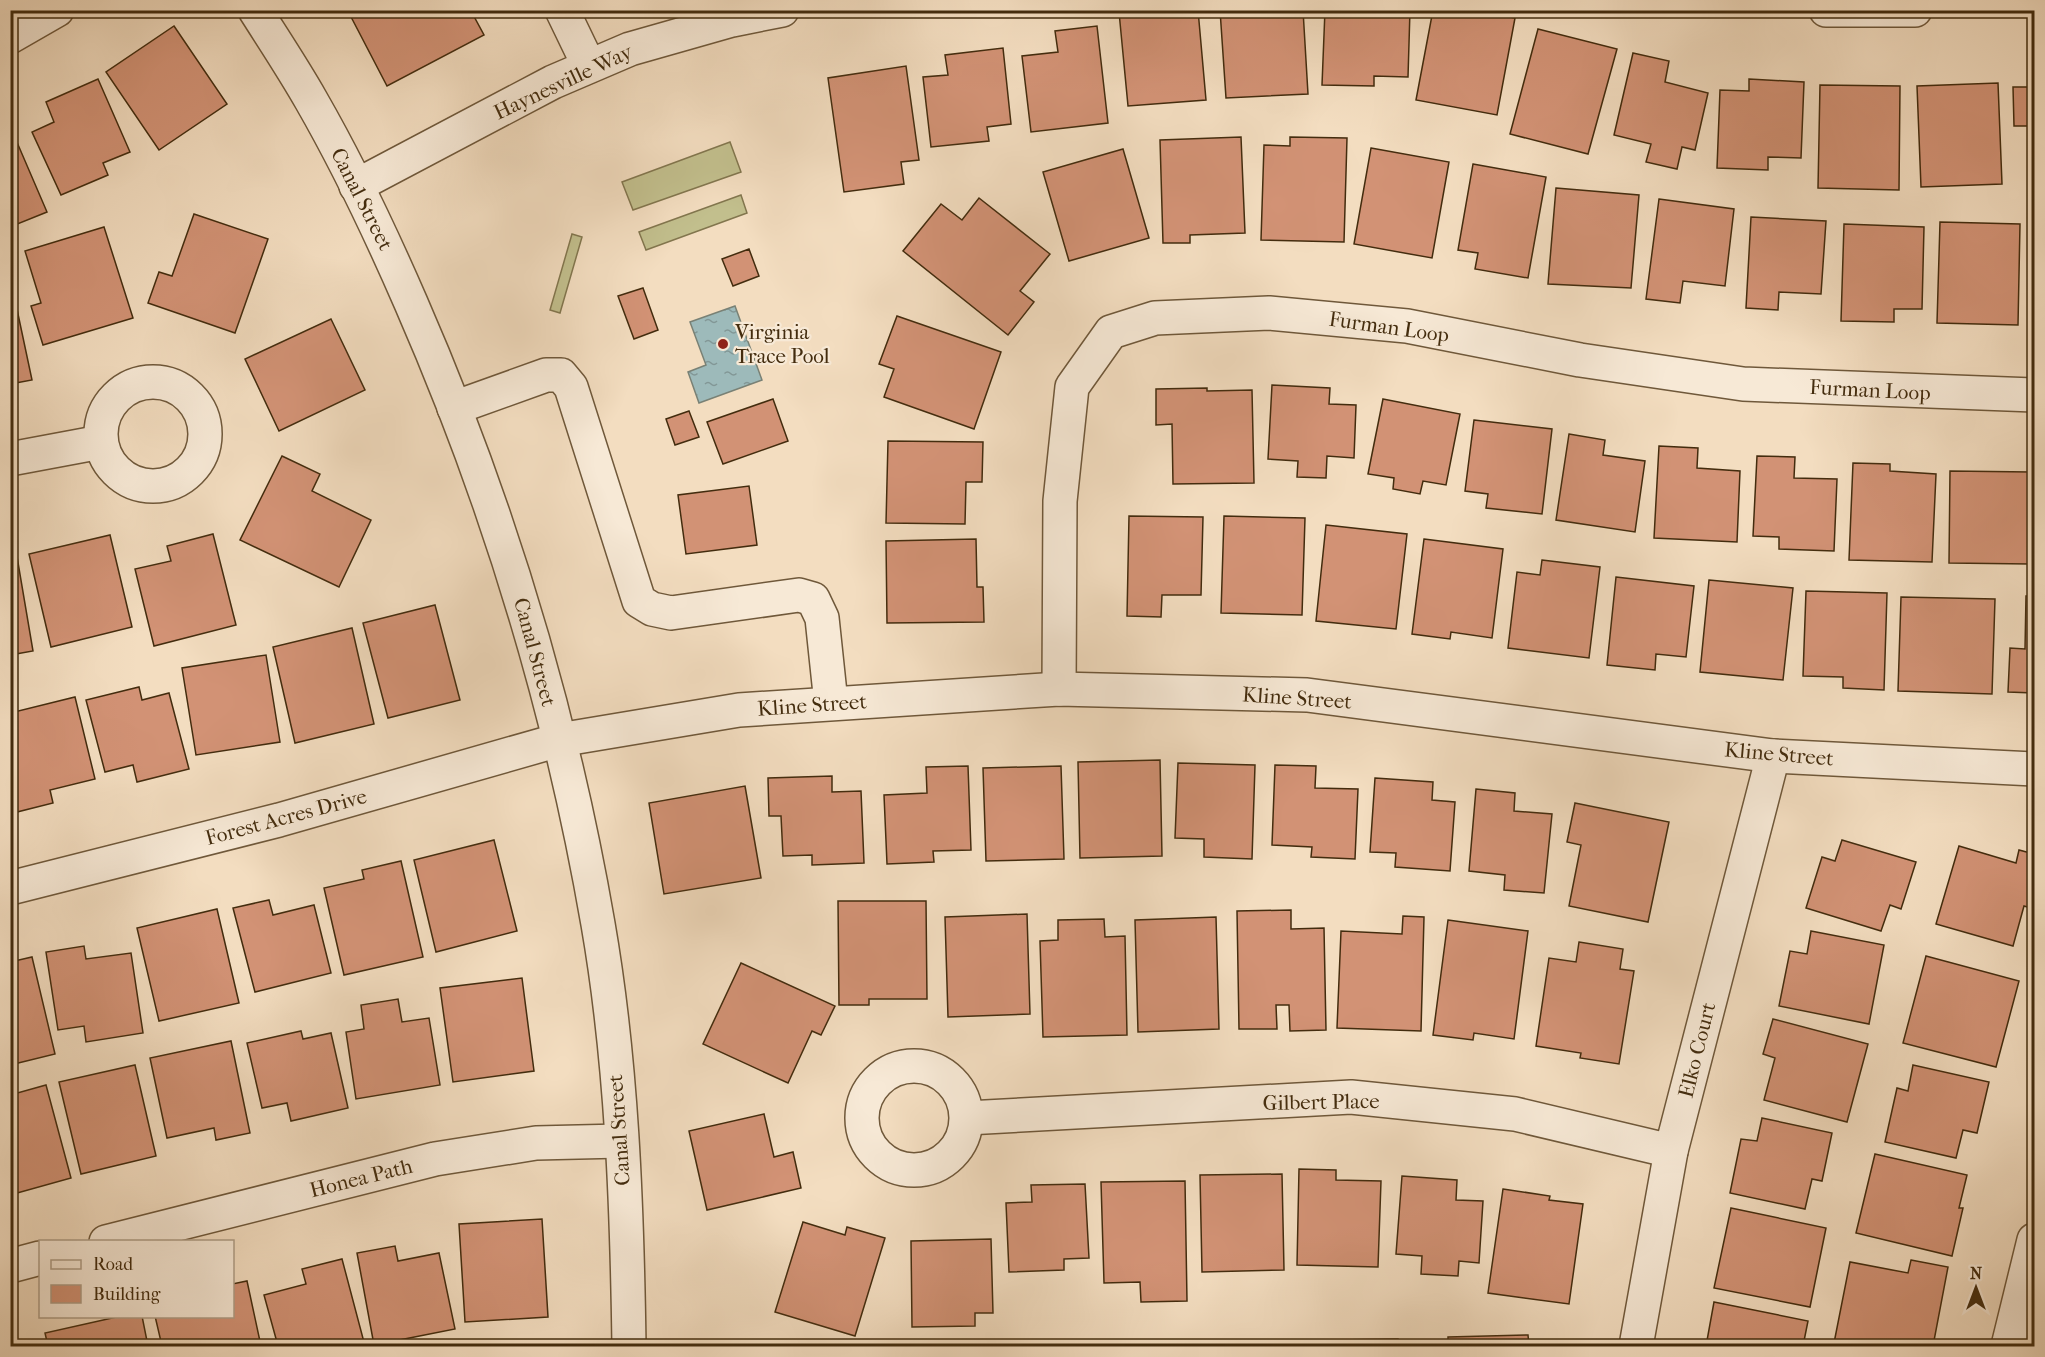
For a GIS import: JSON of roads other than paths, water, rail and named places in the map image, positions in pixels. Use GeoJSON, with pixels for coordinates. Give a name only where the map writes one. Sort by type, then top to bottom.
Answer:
{"type":"FeatureCollection","features":[{"type":"Feature","properties":{"kind":"street"},"geometry":{"type":"LineString","coordinates":[[10,37],[57,10]]}},
{"type":"Feature","properties":{"kind":"street","name":"Canal Street"},"geometry":{"type":"LineString","coordinates":[[255,10],[312,101],[376,225],[454,408],[498,524],[537,650],[559,740],[598,925],[614,1056],[621,1141],[629,1347]]}},
{"type":"Feature","properties":{"kind":"street"},"geometry":{"type":"LineString","coordinates":[[562,10],[589,66]]}},
{"type":"Feature","properties":{"kind":"street","name":"Haynesville Way"},"geometry":{"type":"LineString","coordinates":[[356,186],[553,82],[630,49],[732,20],[782,10]]}},
{"type":"Feature","properties":{"kind":"street"},"geometry":{"type":"LineString","coordinates":[[1826,10],[1915,10]]}},
{"type":"Feature","properties":{"kind":"street","name":"Furman Loop"},"geometry":{"type":"LineString","coordinates":[[1059,689],[1060,501],[1072,387],[1112,332],[1155,318],[1269,313],[1407,326],[1580,360],[1743,384],[2034,395]]}},
{"type":"Feature","properties":{"kind":"street"},"geometry":{"type":"LineString","coordinates":[[454,408],[546,375],[561,375],[571,387],[639,601],[652,609],[671,613],[799,595],[813,599],[822,618],[831,703]]}},
{"type":"Feature","properties":{"kind":"street"},"geometry":{"type":"LineString","coordinates":[[10,459],[101,442]]}},
{"type":"Feature","properties":{"kind":"street","name":"Kline Street"},"geometry":{"type":"LineString","coordinates":[[559,740],[739,710],[1059,689],[1306,695],[1773,756],[2034,769]]}},
{"type":"Feature","properties":{"kind":"street","name":"Forest Acres Drive"},"geometry":{"type":"LineString","coordinates":[[10,888],[279,820],[559,740]]}},
{"type":"Feature","properties":{"kind":"street","name":"Elko Court"},"geometry":{"type":"LineString","coordinates":[[1635,1347],[1671,1151],[1773,756]]}},
{"type":"Feature","properties":{"kind":"street","name":"Gilbert Place"},"geometry":{"type":"LineString","coordinates":[[967,1118],[1351,1097],[1515,1114],[1671,1151]]}},
{"type":"Feature","properties":{"kind":"street","name":"Honea Path"},"geometry":{"type":"LineString","coordinates":[[114,1240],[435,1159],[536,1143],[621,1141]]}},
{"type":"Feature","properties":{"kind":"street"},"geometry":{"type":"LineString","coordinates":[[2008,1347],[2034,1240]]}},
{"type":"Feature","properties":{"kind":"street"},"geometry":{"type":"LineString","coordinates":[[10,1266],[39,1258]]}},
{"type":"Feature","properties":{"kind":"water","name":"Virginia Trace Pool"},"geometry":{"type":"Polygon","coordinates":[[[735,306],[762,380],[699,403],[688,372],[706,365],[690,322],[735,306]]]}},
{"type":"Feature","properties":{"kind":"place","name":"Virginia Trace Pool"},"geometry":{"type":"Point","coordinates":[723,344]}}]}
